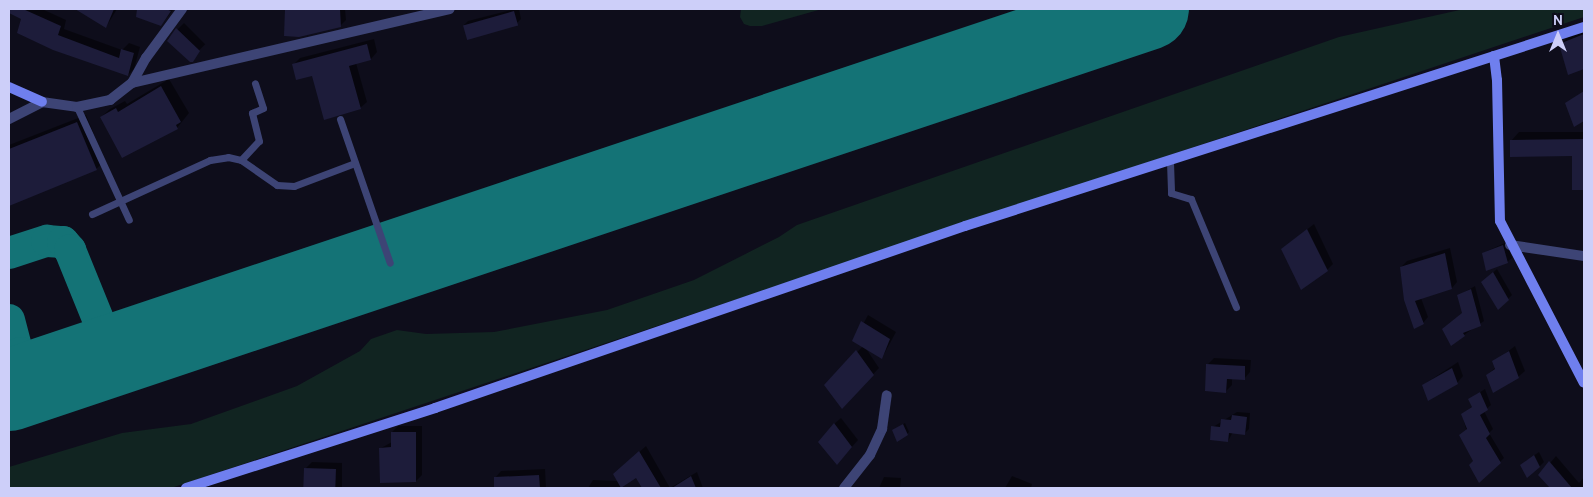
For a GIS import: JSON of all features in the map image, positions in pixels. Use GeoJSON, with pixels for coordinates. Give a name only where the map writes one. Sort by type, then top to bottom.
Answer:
{"type":"FeatureCollection","features":[{"type":"Feature","properties":{"kind":"street"},"geometry":{"type":"LineString","coordinates":[[9,87],[42,102],[77,107],[110,100],[132,82],[146,58],[182,9]]}},
{"type":"Feature","properties":{"kind":"street"},"geometry":{"type":"LineString","coordinates":[[132,82],[422,12],[449,9]]}},
{"type":"Feature","properties":{"kind":"street"},"geometry":{"type":"LineString","coordinates":[[186,488],[435,408],[965,226],[1170,162],[1584,27]]}},
{"type":"Feature","properties":{"kind":"street"},"geometry":{"type":"LineString","coordinates":[[1494,56],[1497,80],[1498,206],[1510,245],[1584,383]]}},
{"type":"Feature","properties":{"kind":"street"},"geometry":{"type":"LineString","coordinates":[[9,119],[42,102]]}},
{"type":"Feature","properties":{"kind":"street"},"geometry":{"type":"LineString","coordinates":[[1510,245],[1584,256]]}},
{"type":"Feature","properties":{"kind":"street"},"geometry":{"type":"LineString","coordinates":[[844,488],[870,455],[882,429],[887,395]]}},
{"type":"Feature","properties":{"kind":"lane"},"geometry":{"type":"LineString","coordinates":[[241,160],[259,141],[252,113],[263,108],[255,83]]}},
{"type":"Feature","properties":{"kind":"lane"},"geometry":{"type":"LineString","coordinates":[[77,107],[129,220]]}},
{"type":"Feature","properties":{"kind":"lane"},"geometry":{"type":"LineString","coordinates":[[340,119],[390,262]]}},
{"type":"Feature","properties":{"kind":"lane"},"geometry":{"type":"LineString","coordinates":[[92,214],[210,160],[228,157],[241,160],[277,185],[294,186],[355,164]]}},
{"type":"Feature","properties":{"kind":"lane"},"geometry":{"type":"LineString","coordinates":[[1170,162],[1171,193],[1191,199],[1236,307]]}},
{"type":"Feature","properties":{"kind":"green space"},"geometry":{"type":"Polygon","coordinates":[[[741,9],[822,9],[762,26],[750,26],[744,24],[740,17],[741,9]]]}},
{"type":"Feature","properties":{"kind":"green space"},"geometry":{"type":"Polygon","coordinates":[[[1464,9],[1584,9],[1584,17],[171,488],[9,488],[9,467],[122,433],[191,424],[297,386],[360,351],[371,339],[397,330],[426,334],[494,332],[607,310],[694,280],[779,237],[797,225],[1339,37],[1464,9]]]}},
{"type":"Feature","properties":{"kind":"building"},"geometry":{"type":"Polygon","coordinates":[[[9,9],[23,9],[61,26],[58,35],[119,58],[121,49],[134,53],[128,76],[53,50],[17,33],[21,19],[9,13],[9,9]]]}},
{"type":"Feature","properties":{"kind":"building"},"geometry":{"type":"Polygon","coordinates":[[[75,9],[114,9],[106,28],[75,9]]]}},
{"type":"Feature","properties":{"kind":"building"},"geometry":{"type":"Polygon","coordinates":[[[137,9],[166,9],[171,11],[161,26],[136,17],[137,9]]]}},
{"type":"Feature","properties":{"kind":"building"},"geometry":{"type":"Polygon","coordinates":[[[285,9],[340,9],[341,27],[299,37],[284,36],[285,9]]]}},
{"type":"Feature","properties":{"kind":"building"},"geometry":{"type":"Polygon","coordinates":[[[514,11],[518,25],[467,40],[463,26],[514,11]]]}},
{"type":"Feature","properties":{"kind":"building"},"geometry":{"type":"Polygon","coordinates":[[[176,28],[200,51],[193,62],[190,62],[167,41],[176,28]]]}},
{"type":"Feature","properties":{"kind":"building"},"geometry":{"type":"Polygon","coordinates":[[[1584,34],[1584,69],[1568,75],[1559,44],[1584,34]]]}},
{"type":"Feature","properties":{"kind":"building"},"geometry":{"type":"Polygon","coordinates":[[[367,44],[371,60],[349,66],[361,109],[324,120],[312,76],[296,80],[292,64],[367,44]]]}},
{"type":"Feature","properties":{"kind":"building"},"geometry":{"type":"Polygon","coordinates":[[[161,86],[181,122],[176,125],[178,129],[122,158],[100,117],[116,108],[118,112],[161,86]]]}},
{"type":"Feature","properties":{"kind":"building"},"geometry":{"type":"Polygon","coordinates":[[[1584,91],[1584,121],[1574,127],[1565,103],[1584,91]]]}},
{"type":"Feature","properties":{"kind":"building"},"geometry":{"type":"Polygon","coordinates":[[[77,122],[97,170],[9,206],[9,149],[77,122]]]}},
{"type":"Feature","properties":{"kind":"building"},"geometry":{"type":"Polygon","coordinates":[[[1584,139],[1584,190],[1572,190],[1572,156],[1510,157],[1510,140],[1584,139]]]}},
{"type":"Feature","properties":{"kind":"building"},"geometry":{"type":"Polygon","coordinates":[[[1307,229],[1328,271],[1301,290],[1281,249],[1307,229]]]}},
{"type":"Feature","properties":{"kind":"building"},"geometry":{"type":"Polygon","coordinates":[[[1503,245],[1508,263],[1486,271],[1482,253],[1503,245]]]}},
{"type":"Feature","properties":{"kind":"building"},"geometry":{"type":"Polygon","coordinates":[[[1445,253],[1452,289],[1415,301],[1424,324],[1414,329],[1404,300],[1400,267],[1445,253]]]}},
{"type":"Feature","properties":{"kind":"building"},"geometry":{"type":"Polygon","coordinates":[[[1493,272],[1509,300],[1498,310],[1481,282],[1493,272]]]}},
{"type":"Feature","properties":{"kind":"building"},"geometry":{"type":"Polygon","coordinates":[[[1471,289],[1481,326],[1463,333],[1465,336],[1451,346],[1442,329],[1462,313],[1457,295],[1471,289]]]}},
{"type":"Feature","properties":{"kind":"building"},"geometry":{"type":"Polygon","coordinates":[[[861,321],[890,339],[882,359],[852,341],[861,321]]]}},
{"type":"Feature","properties":{"kind":"building"},"geometry":{"type":"Polygon","coordinates":[[[856,350],[874,375],[842,409],[824,385],[856,350]]]}},
{"type":"Feature","properties":{"kind":"building"},"geometry":{"type":"Polygon","coordinates":[[[1509,351],[1519,378],[1493,393],[1486,375],[1495,369],[1492,361],[1509,351]]]}},
{"type":"Feature","properties":{"kind":"building"},"geometry":{"type":"Polygon","coordinates":[[[1206,364],[1245,366],[1245,380],[1227,379],[1226,393],[1205,391],[1206,364]]]}},
{"type":"Feature","properties":{"kind":"building"},"geometry":{"type":"Polygon","coordinates":[[[1452,368],[1458,384],[1428,401],[1422,385],[1452,368]]]}},
{"type":"Feature","properties":{"kind":"building"},"geometry":{"type":"Polygon","coordinates":[[[1480,392],[1488,410],[1480,415],[1490,434],[1486,438],[1501,463],[1479,483],[1469,465],[1473,461],[1459,435],[1467,429],[1461,414],[1472,407],[1468,399],[1480,392]]]}},
{"type":"Feature","properties":{"kind":"building"},"geometry":{"type":"Polygon","coordinates":[[[1232,415],[1247,417],[1245,435],[1229,433],[1228,442],[1210,440],[1211,426],[1220,427],[1221,419],[1231,420],[1232,415]]]}},
{"type":"Feature","properties":{"kind":"building"},"geometry":{"type":"Polygon","coordinates":[[[834,423],[852,447],[837,465],[818,442],[834,423]]]}},
{"type":"Feature","properties":{"kind":"building"},"geometry":{"type":"Polygon","coordinates":[[[903,424],[908,435],[897,442],[892,430],[903,424]]]}},
{"type":"Feature","properties":{"kind":"building"},"geometry":{"type":"Polygon","coordinates":[[[391,432],[416,432],[416,482],[380,483],[379,448],[391,447],[391,432]]]}},
{"type":"Feature","properties":{"kind":"building"},"geometry":{"type":"Polygon","coordinates":[[[639,451],[661,488],[642,488],[636,478],[621,488],[613,474],[639,451]]]}},
{"type":"Feature","properties":{"kind":"building"},"geometry":{"type":"Polygon","coordinates":[[[1534,455],[1540,467],[1527,478],[1520,465],[1534,455]]]}},
{"type":"Feature","properties":{"kind":"building"},"geometry":{"type":"Polygon","coordinates":[[[1549,461],[1572,488],[1550,488],[1538,475],[1549,461]]]}},
{"type":"Feature","properties":{"kind":"building"},"geometry":{"type":"Polygon","coordinates":[[[304,468],[336,469],[335,488],[303,488],[304,468]]]}},
{"type":"Feature","properties":{"kind":"building"},"geometry":{"type":"Polygon","coordinates":[[[539,475],[540,488],[494,488],[494,477],[539,475]]]}},
{"type":"Feature","properties":{"kind":"building"},"geometry":{"type":"Polygon","coordinates":[[[691,476],[696,488],[672,488],[691,476]]]}},
{"type":"Feature","properties":{"kind":"taxiway"},"geometry":{"type":"LineString","coordinates":[[9,253],[47,241],[63,242],[70,250],[105,336],[119,345],[142,345]]}},
{"type":"Feature","properties":{"kind":"taxiway"},"geometry":{"type":"LineString","coordinates":[[9,320],[21,366],[9,388]]}},
{"type":"Feature","properties":{"kind":"taxiway"},"geometry":{"type":"LineString","coordinates":[[20,353],[25,362],[43,371],[73,368]]}},
{"type":"Feature","properties":{"kind":"runway"},"geometry":{"type":"LineString","coordinates":[[9,390],[1148,9]]}}]}
